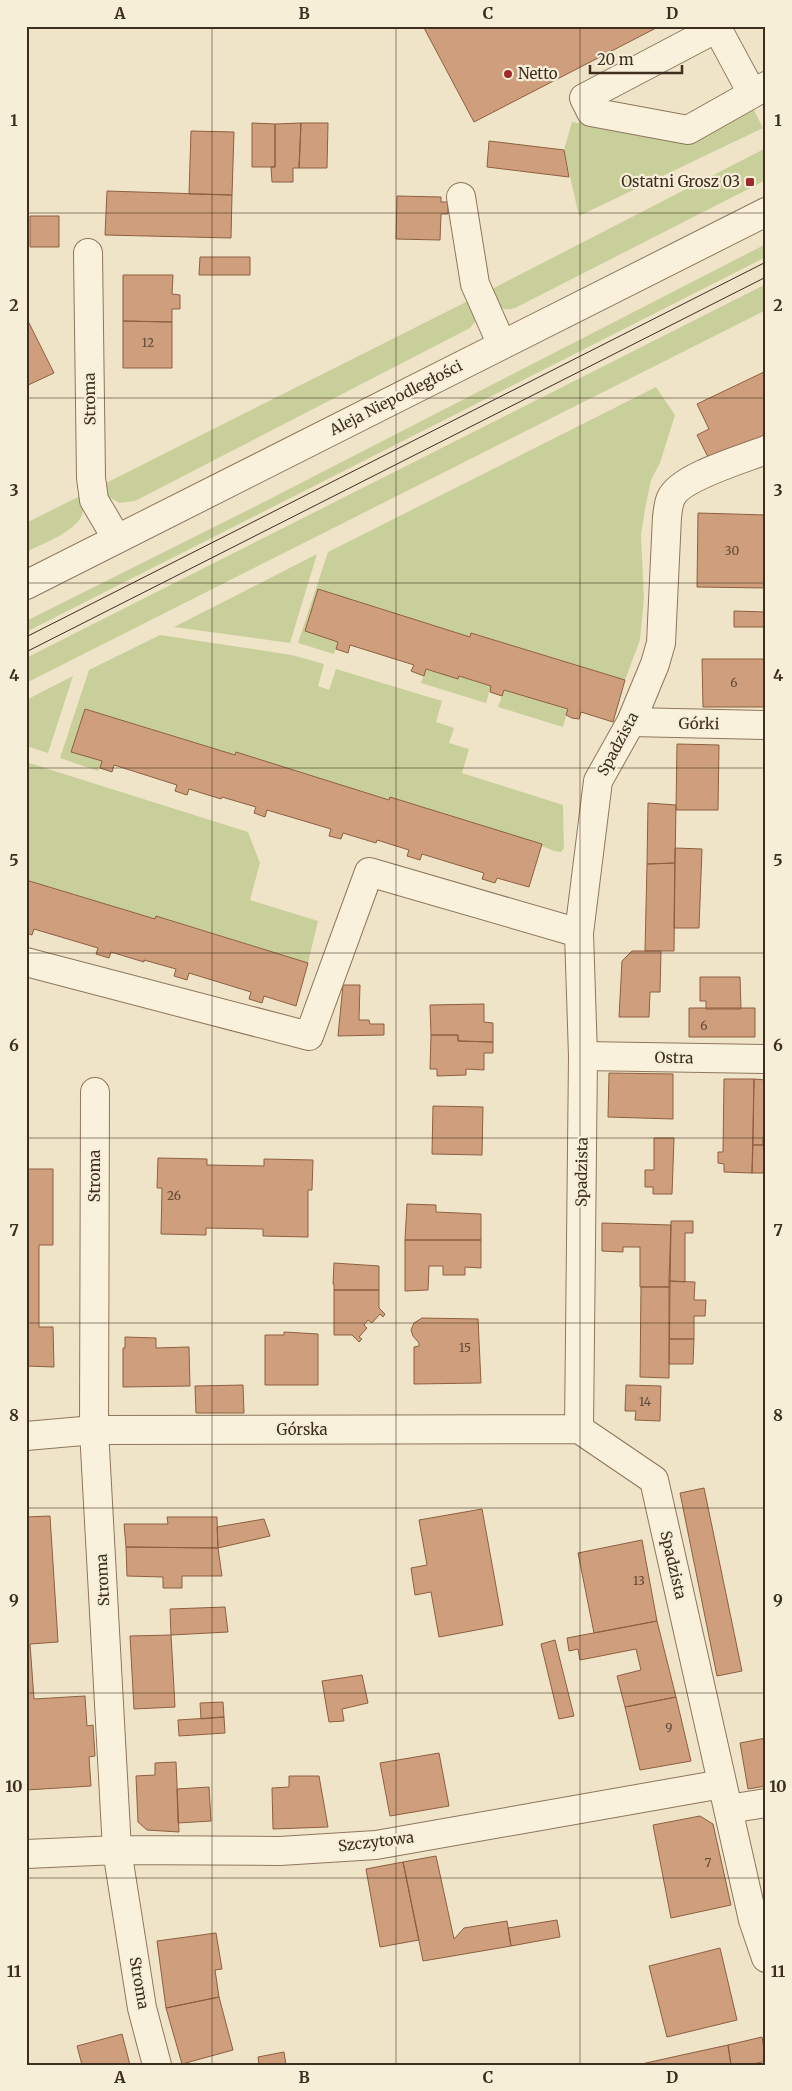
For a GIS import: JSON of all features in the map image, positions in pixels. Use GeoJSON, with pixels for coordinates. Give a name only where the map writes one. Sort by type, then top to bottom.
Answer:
{"type":"FeatureCollection","features":[{"type":"Feature","properties":{"kind":"street"},"geometry":{"type":"LineString","coordinates":[[716,27],[759,90],[688,130],[591,112],[584,98],[716,27]]}},
{"type":"Feature","properties":{"kind":"street"},"geometry":{"type":"LineString","coordinates":[[461,198],[475,284],[502,345]]}},
{"type":"Feature","properties":{"kind":"street","name":"Aleja Niepodległości"},"geometry":{"type":"LineString","coordinates":[[26,585],[766,212]]}},
{"type":"Feature","properties":{"kind":"street","name":"Stroma"},"geometry":{"type":"LineString","coordinates":[[88,253],[91,478],[94,500],[117,539]]}},
{"type":"Feature","properties":{"kind":"street","name":"Spadzista"},"geometry":{"type":"LineString","coordinates":[[766,450],[690,480],[678,488],[670,499],[667,517],[661,643],[655,664],[632,722],[598,782],[578,933],[583,1056],[578,1429],[654,1480],[753,1920],[766,1958]]}},
{"type":"Feature","properties":{"kind":"street","name":"Górki"},"geometry":{"type":"LineString","coordinates":[[632,722],[766,725]]}},
{"type":"Feature","properties":{"kind":"street"},"geometry":{"type":"LineString","coordinates":[[26,962],[309,1036],[369,872],[578,933]]}},
{"type":"Feature","properties":{"kind":"street","name":"Ostra"},"geometry":{"type":"LineString","coordinates":[[583,1056],[766,1059]]}},
{"type":"Feature","properties":{"kind":"street","name":"Stroma"},"geometry":{"type":"LineString","coordinates":[[95,1092],[94,1430],[117,1850],[142,2008],[157,2065]]}},
{"type":"Feature","properties":{"kind":"street","name":"Górska"},"geometry":{"type":"LineString","coordinates":[[26,1436],[94,1430],[578,1429]]}},
{"type":"Feature","properties":{"kind":"street","name":"Szczytowa"},"geometry":{"type":"LineString","coordinates":[[26,1854],[117,1850],[280,1851],[376,1845],[725,1797],[766,1803]]}},
{"type":"Feature","properties":{"kind":"green space"},"geometry":{"type":"Polygon","coordinates":[[[753,108],[763,128],[579,216],[564,150],[572,122],[690,141],[753,108]]]}},
{"type":"Feature","properties":{"kind":"green space"},"geometry":{"type":"Polygon","coordinates":[[[766,148],[766,180],[515,308],[501,308],[495,303],[488,291],[766,148]]]}},
{"type":"Feature","properties":{"kind":"green space"},"geometry":{"type":"Polygon","coordinates":[[[766,244],[766,257],[26,632],[26,621],[256,506],[766,244]]]}},
{"type":"Feature","properties":{"kind":"green space"},"geometry":{"type":"Polygon","coordinates":[[[766,284],[766,310],[26,683],[26,658],[766,284]]]}},
{"type":"Feature","properties":{"kind":"green space"},"geometry":{"type":"Polygon","coordinates":[[[472,299],[477,319],[470,328],[135,501],[119,503],[106,495],[104,484],[472,299]]]}},
{"type":"Feature","properties":{"kind":"green space"},"geometry":{"type":"Polygon","coordinates":[[[656,387],[675,415],[660,463],[651,480],[645,509],[641,535],[644,598],[640,640],[625,680],[472,633],[470,637],[318,589],[305,631],[338,642],[334,654],[298,643],[328,552],[656,387]]]}},
{"type":"Feature","properties":{"kind":"green space"},"geometry":{"type":"Polygon","coordinates":[[[82,495],[82,515],[73,527],[26,552],[26,523],[82,495]]]}},
{"type":"Feature","properties":{"kind":"green space"},"geometry":{"type":"Polygon","coordinates":[[[317,554],[290,643],[174,627],[317,554]]]}},
{"type":"Feature","properties":{"kind":"green space"},"geometry":{"type":"Polygon","coordinates":[[[160,635],[292,655],[324,664],[318,686],[329,690],[336,669],[442,701],[436,722],[454,728],[449,743],[469,749],[462,773],[563,805],[564,848],[561,852],[554,851],[542,846],[542,844],[390,797],[389,800],[85,709],[71,752],[102,761],[98,771],[60,758],[89,670],[160,635]]]}},
{"type":"Feature","properties":{"kind":"green space"},"geometry":{"type":"Polygon","coordinates":[[[426,669],[458,679],[459,676],[491,686],[486,703],[421,683],[426,669]]]}},
{"type":"Feature","properties":{"kind":"green space"},"geometry":{"type":"Polygon","coordinates":[[[73,676],[48,753],[26,746],[26,700],[73,676]]]}},
{"type":"Feature","properties":{"kind":"green space"},"geometry":{"type":"Polygon","coordinates":[[[504,690],[568,709],[563,727],[498,707],[504,690]]]}},
{"type":"Feature","properties":{"kind":"green space"},"geometry":{"type":"Polygon","coordinates":[[[26,762],[248,832],[260,863],[250,900],[318,921],[308,963],[157,916],[155,919],[26,880],[26,762]]]}},
{"type":"Feature","properties":{"kind":"building","name":"Netto"},"geometry":{"type":"Polygon","coordinates":[[[423,26],[660,26],[474,122],[423,26]]]}},
{"type":"Feature","properties":{"kind":"building"},"geometry":{"type":"Polygon","coordinates":[[[252,123],[275,124],[275,167],[252,167],[252,123]]]}},
{"type":"Feature","properties":{"kind":"building"},"geometry":{"type":"Polygon","coordinates":[[[301,123],[299,168],[293,168],[293,182],[272,182],[271,167],[275,167],[275,124],[301,123]]]}},
{"type":"Feature","properties":{"kind":"building"},"geometry":{"type":"Polygon","coordinates":[[[301,123],[328,123],[327,168],[299,168],[301,123]]]}},
{"type":"Feature","properties":{"kind":"building"},"geometry":{"type":"Polygon","coordinates":[[[191,131],[234,132],[232,195],[189,194],[191,131]]]}},
{"type":"Feature","properties":{"kind":"building"},"geometry":{"type":"Polygon","coordinates":[[[489,141],[564,150],[569,177],[487,167],[489,141]]]}},
{"type":"Feature","properties":{"kind":"building"},"geometry":{"type":"Polygon","coordinates":[[[107,191],[232,195],[231,238],[105,235],[107,191]]]}},
{"type":"Feature","properties":{"kind":"building"},"geometry":{"type":"Polygon","coordinates":[[[397,196],[441,197],[441,202],[448,202],[448,214],[441,214],[440,240],[396,239],[397,196]]]}},
{"type":"Feature","properties":{"kind":"building"},"geometry":{"type":"Polygon","coordinates":[[[30,216],[59,216],[59,247],[30,247],[30,216]]]}},
{"type":"Feature","properties":{"kind":"building"},"geometry":{"type":"Polygon","coordinates":[[[200,257],[250,257],[250,275],[199,275],[200,257]]]}},
{"type":"Feature","properties":{"kind":"building"},"geometry":{"type":"Polygon","coordinates":[[[123,275],[173,275],[172,294],[180,295],[180,309],[172,309],[172,322],[123,321],[123,275]]]}},
{"type":"Feature","properties":{"kind":"building"},"geometry":{"type":"Polygon","coordinates":[[[26,317],[54,373],[26,386],[26,317]]]}},
{"type":"Feature","properties":{"kind":"building"},"geometry":{"type":"Polygon","coordinates":[[[123,321],[172,322],[172,368],[123,368],[123,321]]]}},
{"type":"Feature","properties":{"kind":"building"},"geometry":{"type":"Polygon","coordinates":[[[766,371],[766,435],[710,461],[697,435],[709,429],[697,404],[766,371]]]}},
{"type":"Feature","properties":{"kind":"building"},"geometry":{"type":"Polygon","coordinates":[[[698,513],[766,515],[766,588],[697,587],[698,513]]]}},
{"type":"Feature","properties":{"kind":"building"},"geometry":{"type":"Polygon","coordinates":[[[318,589],[470,637],[471,633],[625,680],[613,722],[581,712],[579,719],[572,718],[566,715],[568,709],[504,690],[502,696],[490,692],[491,686],[459,676],[458,679],[426,669],[424,676],[411,671],[414,665],[350,645],[348,653],[336,649],[338,642],[305,631],[318,589]]]}},
{"type":"Feature","properties":{"kind":"building"},"geometry":{"type":"Polygon","coordinates":[[[734,611],[766,612],[766,627],[734,627],[734,611]]]}},
{"type":"Feature","properties":{"kind":"building"},"geometry":{"type":"Polygon","coordinates":[[[702,659],[766,659],[766,707],[703,707],[702,659]]]}},
{"type":"Feature","properties":{"kind":"building"},"geometry":{"type":"Polygon","coordinates":[[[85,709],[235,755],[236,752],[389,800],[390,797],[542,844],[529,887],[497,878],[495,883],[482,879],[484,873],[422,854],[420,860],[407,856],[409,850],[377,840],[376,843],[343,833],[341,839],[329,836],[331,829],[267,810],[265,817],[254,813],[256,807],[222,797],[221,799],[189,789],[187,795],[175,791],[177,785],[114,765],[112,772],[100,768],[102,761],[71,752],[85,709]]]}},
{"type":"Feature","properties":{"kind":"building"},"geometry":{"type":"Polygon","coordinates":[[[677,744],[719,745],[718,810],[676,810],[677,744]]]}},
{"type":"Feature","properties":{"kind":"building"},"geometry":{"type":"Polygon","coordinates":[[[648,803],[676,805],[675,863],[647,864],[648,803]]]}},
{"type":"Feature","properties":{"kind":"building"},"geometry":{"type":"Polygon","coordinates":[[[675,848],[702,849],[699,928],[674,928],[675,848]]]}},
{"type":"Feature","properties":{"kind":"building"},"geometry":{"type":"Polygon","coordinates":[[[675,863],[674,951],[645,951],[647,864],[675,863]]]}},
{"type":"Feature","properties":{"kind":"building"},"geometry":{"type":"Polygon","coordinates":[[[26,880],[155,919],[156,916],[308,963],[296,1006],[264,996],[262,1003],[249,999],[251,992],[189,973],[187,980],[174,976],[176,969],[111,952],[109,958],[96,954],[98,948],[34,929],[32,935],[26,933],[26,880]]]}},
{"type":"Feature","properties":{"kind":"building"},"geometry":{"type":"Polygon","coordinates":[[[632,951],[661,951],[660,992],[650,992],[649,1017],[619,1017],[622,961],[632,951]]]}},
{"type":"Feature","properties":{"kind":"building"},"geometry":{"type":"Polygon","coordinates":[[[700,977],[740,977],[741,1009],[706,1009],[706,1001],[700,1001],[700,977]]]}},
{"type":"Feature","properties":{"kind":"building"},"geometry":{"type":"Polygon","coordinates":[[[343,985],[360,985],[359,1020],[369,1020],[370,1024],[384,1024],[384,1035],[338,1036],[343,985]]]}},
{"type":"Feature","properties":{"kind":"building"},"geometry":{"type":"Polygon","coordinates":[[[484,1004],[484,1022],[493,1023],[493,1042],[458,1041],[458,1035],[431,1035],[430,1005],[484,1004]]]}},
{"type":"Feature","properties":{"kind":"building"},"geometry":{"type":"Polygon","coordinates":[[[689,1008],[755,1008],[755,1037],[689,1037],[689,1008]]]}},
{"type":"Feature","properties":{"kind":"building"},"geometry":{"type":"Polygon","coordinates":[[[431,1035],[458,1035],[458,1041],[493,1042],[493,1053],[484,1053],[484,1070],[466,1069],[466,1075],[437,1076],[437,1069],[430,1069],[431,1035]]]}},
{"type":"Feature","properties":{"kind":"building"},"geometry":{"type":"Polygon","coordinates":[[[609,1073],[673,1074],[673,1119],[608,1117],[609,1073]]]}},
{"type":"Feature","properties":{"kind":"building"},"geometry":{"type":"Polygon","coordinates":[[[724,1079],[754,1079],[752,1173],[724,1172],[724,1164],[718,1163],[718,1152],[723,1152],[724,1079]]]}},
{"type":"Feature","properties":{"kind":"building"},"geometry":{"type":"Polygon","coordinates":[[[754,1079],[766,1080],[766,1137],[763,1137],[763,1145],[753,1145],[754,1079]]]}},
{"type":"Feature","properties":{"kind":"building"},"geometry":{"type":"Polygon","coordinates":[[[433,1106],[483,1107],[482,1155],[432,1154],[433,1106]]]}},
{"type":"Feature","properties":{"kind":"building"},"geometry":{"type":"Polygon","coordinates":[[[654,1138],[674,1138],[672,1194],[653,1194],[653,1187],[645,1187],[645,1170],[654,1170],[654,1138]]]}},
{"type":"Feature","properties":{"kind":"building"},"geometry":{"type":"Polygon","coordinates":[[[753,1145],[766,1145],[766,1173],[752,1173],[753,1145]]]}},
{"type":"Feature","properties":{"kind":"building"},"geometry":{"type":"Polygon","coordinates":[[[158,1158],[207,1159],[207,1165],[264,1166],[264,1159],[313,1160],[312,1190],[308,1190],[308,1237],[263,1236],[263,1229],[206,1228],[206,1235],[161,1234],[162,1188],[157,1188],[158,1158]]]}},
{"type":"Feature","properties":{"kind":"building"},"geometry":{"type":"Polygon","coordinates":[[[26,1169],[53,1169],[53,1245],[39,1245],[39,1327],[53,1327],[54,1367],[26,1366],[26,1169]]]}},
{"type":"Feature","properties":{"kind":"building"},"geometry":{"type":"Polygon","coordinates":[[[407,1204],[436,1205],[436,1212],[481,1214],[481,1240],[405,1240],[407,1204]]]}},
{"type":"Feature","properties":{"kind":"building"},"geometry":{"type":"Polygon","coordinates":[[[671,1221],[693,1221],[693,1233],[685,1233],[685,1282],[669,1281],[671,1221]]]}},
{"type":"Feature","properties":{"kind":"building"},"geometry":{"type":"Polygon","coordinates":[[[602,1223],[671,1225],[670,1287],[640,1287],[640,1247],[623,1247],[623,1252],[602,1251],[602,1223]]]}},
{"type":"Feature","properties":{"kind":"building"},"geometry":{"type":"Polygon","coordinates":[[[405,1240],[481,1240],[481,1268],[465,1267],[465,1275],[443,1275],[443,1266],[429,1266],[428,1290],[405,1291],[405,1240]]]}},
{"type":"Feature","properties":{"kind":"building"},"geometry":{"type":"Polygon","coordinates":[[[334,1263],[379,1266],[379,1290],[334,1290],[334,1263]]]}},
{"type":"Feature","properties":{"kind":"building"},"geometry":{"type":"Polygon","coordinates":[[[669,1281],[695,1282],[694,1300],[706,1300],[705,1316],[694,1316],[694,1339],[669,1339],[669,1281]]]}},
{"type":"Feature","properties":{"kind":"building"},"geometry":{"type":"Polygon","coordinates":[[[641,1287],[670,1287],[669,1378],[640,1377],[641,1287]]]}},
{"type":"Feature","properties":{"kind":"building"},"geometry":{"type":"Polygon","coordinates":[[[334,1290],[379,1290],[379,1308],[385,1314],[383,1317],[380,1314],[372,1323],[368,1320],[364,1325],[367,1328],[359,1337],[362,1339],[359,1342],[352,1335],[334,1335],[334,1290]]]}},
{"type":"Feature","properties":{"kind":"building"},"geometry":{"type":"Polygon","coordinates":[[[422,1318],[478,1319],[481,1383],[414,1384],[414,1347],[419,1346],[419,1343],[411,1330],[414,1323],[422,1318]]]}},
{"type":"Feature","properties":{"kind":"building"},"geometry":{"type":"Polygon","coordinates":[[[284,1332],[318,1334],[318,1385],[265,1385],[265,1335],[284,1335],[284,1332]]]}},
{"type":"Feature","properties":{"kind":"building"},"geometry":{"type":"Polygon","coordinates":[[[125,1337],[156,1338],[156,1348],[189,1347],[190,1386],[123,1387],[123,1348],[125,1348],[125,1337]]]}},
{"type":"Feature","properties":{"kind":"building"},"geometry":{"type":"Polygon","coordinates":[[[669,1339],[694,1339],[693,1364],[669,1364],[669,1339]]]}},
{"type":"Feature","properties":{"kind":"building"},"geometry":{"type":"Polygon","coordinates":[[[243,1385],[244,1413],[196,1413],[195,1386],[243,1385]]]}},
{"type":"Feature","properties":{"kind":"building"},"geometry":{"type":"Polygon","coordinates":[[[626,1385],[661,1386],[660,1421],[635,1420],[636,1411],[625,1411],[626,1385]]]}},
{"type":"Feature","properties":{"kind":"building"},"geometry":{"type":"Polygon","coordinates":[[[704,1488],[742,1671],[717,1676],[680,1493],[704,1488]]]}},
{"type":"Feature","properties":{"kind":"building"},"geometry":{"type":"Polygon","coordinates":[[[482,1509],[503,1625],[439,1637],[431,1592],[415,1595],[411,1568],[427,1565],[419,1520],[482,1509]]]}},
{"type":"Feature","properties":{"kind":"building"},"geometry":{"type":"Polygon","coordinates":[[[50,1516],[58,1642],[30,1644],[34,1699],[85,1696],[87,1726],[93,1725],[95,1756],[89,1757],[91,1786],[26,1790],[26,1517],[50,1516]]]}},
{"type":"Feature","properties":{"kind":"building"},"geometry":{"type":"Polygon","coordinates":[[[167,1517],[217,1517],[218,1548],[126,1547],[124,1524],[168,1524],[167,1517]]]}},
{"type":"Feature","properties":{"kind":"building"},"geometry":{"type":"Polygon","coordinates":[[[264,1519],[270,1536],[218,1548],[217,1527],[264,1519]]]}},
{"type":"Feature","properties":{"kind":"building"},"geometry":{"type":"Polygon","coordinates":[[[642,1540],[657,1621],[594,1633],[578,1553],[642,1540]]]}},
{"type":"Feature","properties":{"kind":"building"},"geometry":{"type":"Polygon","coordinates":[[[126,1547],[218,1548],[222,1576],[182,1576],[182,1588],[163,1588],[163,1577],[127,1576],[126,1547]]]}},
{"type":"Feature","properties":{"kind":"building"},"geometry":{"type":"Polygon","coordinates":[[[225,1607],[228,1632],[171,1635],[170,1609],[225,1607]]]}},
{"type":"Feature","properties":{"kind":"building"},"geometry":{"type":"Polygon","coordinates":[[[657,1621],[676,1697],[625,1707],[617,1676],[641,1670],[636,1649],[580,1660],[578,1649],[569,1651],[567,1638],[657,1621]]]}},
{"type":"Feature","properties":{"kind":"building"},"geometry":{"type":"Polygon","coordinates":[[[171,1635],[175,1707],[134,1709],[130,1636],[171,1635]]]}},
{"type":"Feature","properties":{"kind":"building"},"geometry":{"type":"Polygon","coordinates":[[[555,1640],[574,1716],[559,1719],[541,1644],[555,1640]]]}},
{"type":"Feature","properties":{"kind":"building"},"geometry":{"type":"Polygon","coordinates":[[[362,1675],[368,1703],[342,1709],[344,1721],[329,1722],[322,1681],[362,1675]]]}},
{"type":"Feature","properties":{"kind":"building"},"geometry":{"type":"Polygon","coordinates":[[[676,1697],[691,1761],[640,1770],[625,1707],[676,1697]]]}},
{"type":"Feature","properties":{"kind":"building"},"geometry":{"type":"Polygon","coordinates":[[[223,1702],[224,1717],[201,1719],[200,1703],[223,1702]]]}},
{"type":"Feature","properties":{"kind":"building"},"geometry":{"type":"Polygon","coordinates":[[[224,1717],[225,1733],[179,1736],[178,1720],[224,1717]]]}},
{"type":"Feature","properties":{"kind":"building"},"geometry":{"type":"Polygon","coordinates":[[[766,1738],[766,1786],[748,1789],[740,1743],[766,1738]]]}},
{"type":"Feature","properties":{"kind":"building"},"geometry":{"type":"Polygon","coordinates":[[[439,1753],[449,1806],[390,1816],[380,1763],[439,1753]]]}},
{"type":"Feature","properties":{"kind":"building"},"geometry":{"type":"Polygon","coordinates":[[[176,1762],[179,1832],[147,1830],[138,1822],[136,1776],[155,1775],[155,1763],[176,1762]]]}},
{"type":"Feature","properties":{"kind":"building"},"geometry":{"type":"Polygon","coordinates":[[[289,1776],[319,1776],[328,1827],[273,1829],[272,1788],[289,1787],[289,1776]]]}},
{"type":"Feature","properties":{"kind":"building"},"geometry":{"type":"Polygon","coordinates":[[[209,1787],[211,1821],[178,1823],[177,1789],[209,1787]]]}},
{"type":"Feature","properties":{"kind":"building"},"geometry":{"type":"Polygon","coordinates":[[[700,1816],[713,1824],[731,1905],[671,1918],[653,1825],[700,1816]]]}},
{"type":"Feature","properties":{"kind":"building"},"geometry":{"type":"Polygon","coordinates":[[[436,1856],[454,1939],[464,1928],[507,1921],[511,1946],[423,1961],[403,1862],[436,1856]]]}},
{"type":"Feature","properties":{"kind":"building"},"geometry":{"type":"Polygon","coordinates":[[[403,1862],[419,1940],[380,1947],[366,1869],[403,1862]]]}},
{"type":"Feature","properties":{"kind":"building"},"geometry":{"type":"Polygon","coordinates":[[[557,1920],[560,1937],[511,1946],[508,1928],[557,1920]]]}},
{"type":"Feature","properties":{"kind":"building"},"geometry":{"type":"Polygon","coordinates":[[[216,1933],[222,1969],[215,1970],[219,1997],[166,2008],[157,1941],[216,1933]]]}},
{"type":"Feature","properties":{"kind":"building"},"geometry":{"type":"Polygon","coordinates":[[[720,1948],[737,2020],[667,2037],[649,1966],[720,1948]]]}},
{"type":"Feature","properties":{"kind":"building"},"geometry":{"type":"Polygon","coordinates":[[[219,1997],[233,2050],[182,2064],[166,2008],[219,1997]]]}},
{"type":"Feature","properties":{"kind":"building"},"geometry":{"type":"Polygon","coordinates":[[[122,2034],[130,2065],[82,2065],[77,2046],[122,2034]]]}},
{"type":"Feature","properties":{"kind":"building"},"geometry":{"type":"Polygon","coordinates":[[[762,2037],[766,2061],[749,2065],[731,2065],[728,2045],[762,2037]]]}},
{"type":"Feature","properties":{"kind":"building"},"geometry":{"type":"Polygon","coordinates":[[[728,2045],[731,2065],[637,2065],[691,2053],[728,2045]]]}},
{"type":"Feature","properties":{"kind":"building"},"geometry":{"type":"Polygon","coordinates":[[[284,2052],[286,2065],[259,2065],[258,2057],[284,2052]]]}},
{"type":"Feature","properties":{"kind":"tram line"},"geometry":{"type":"LineString","coordinates":[[26,637],[766,262]]}},
{"type":"Feature","properties":{"kind":"tram line"},"geometry":{"type":"LineString","coordinates":[[26,652],[766,277]]}},
{"type":"Feature","properties":{"kind":"place","name":"Netto"},"geometry":{"type":"Point","coordinates":[508,74]}},
{"type":"Feature","properties":{"kind":"place","name":"Ostatni Grosz 03"},"geometry":{"type":"Point","coordinates":[750,182]}}]}
